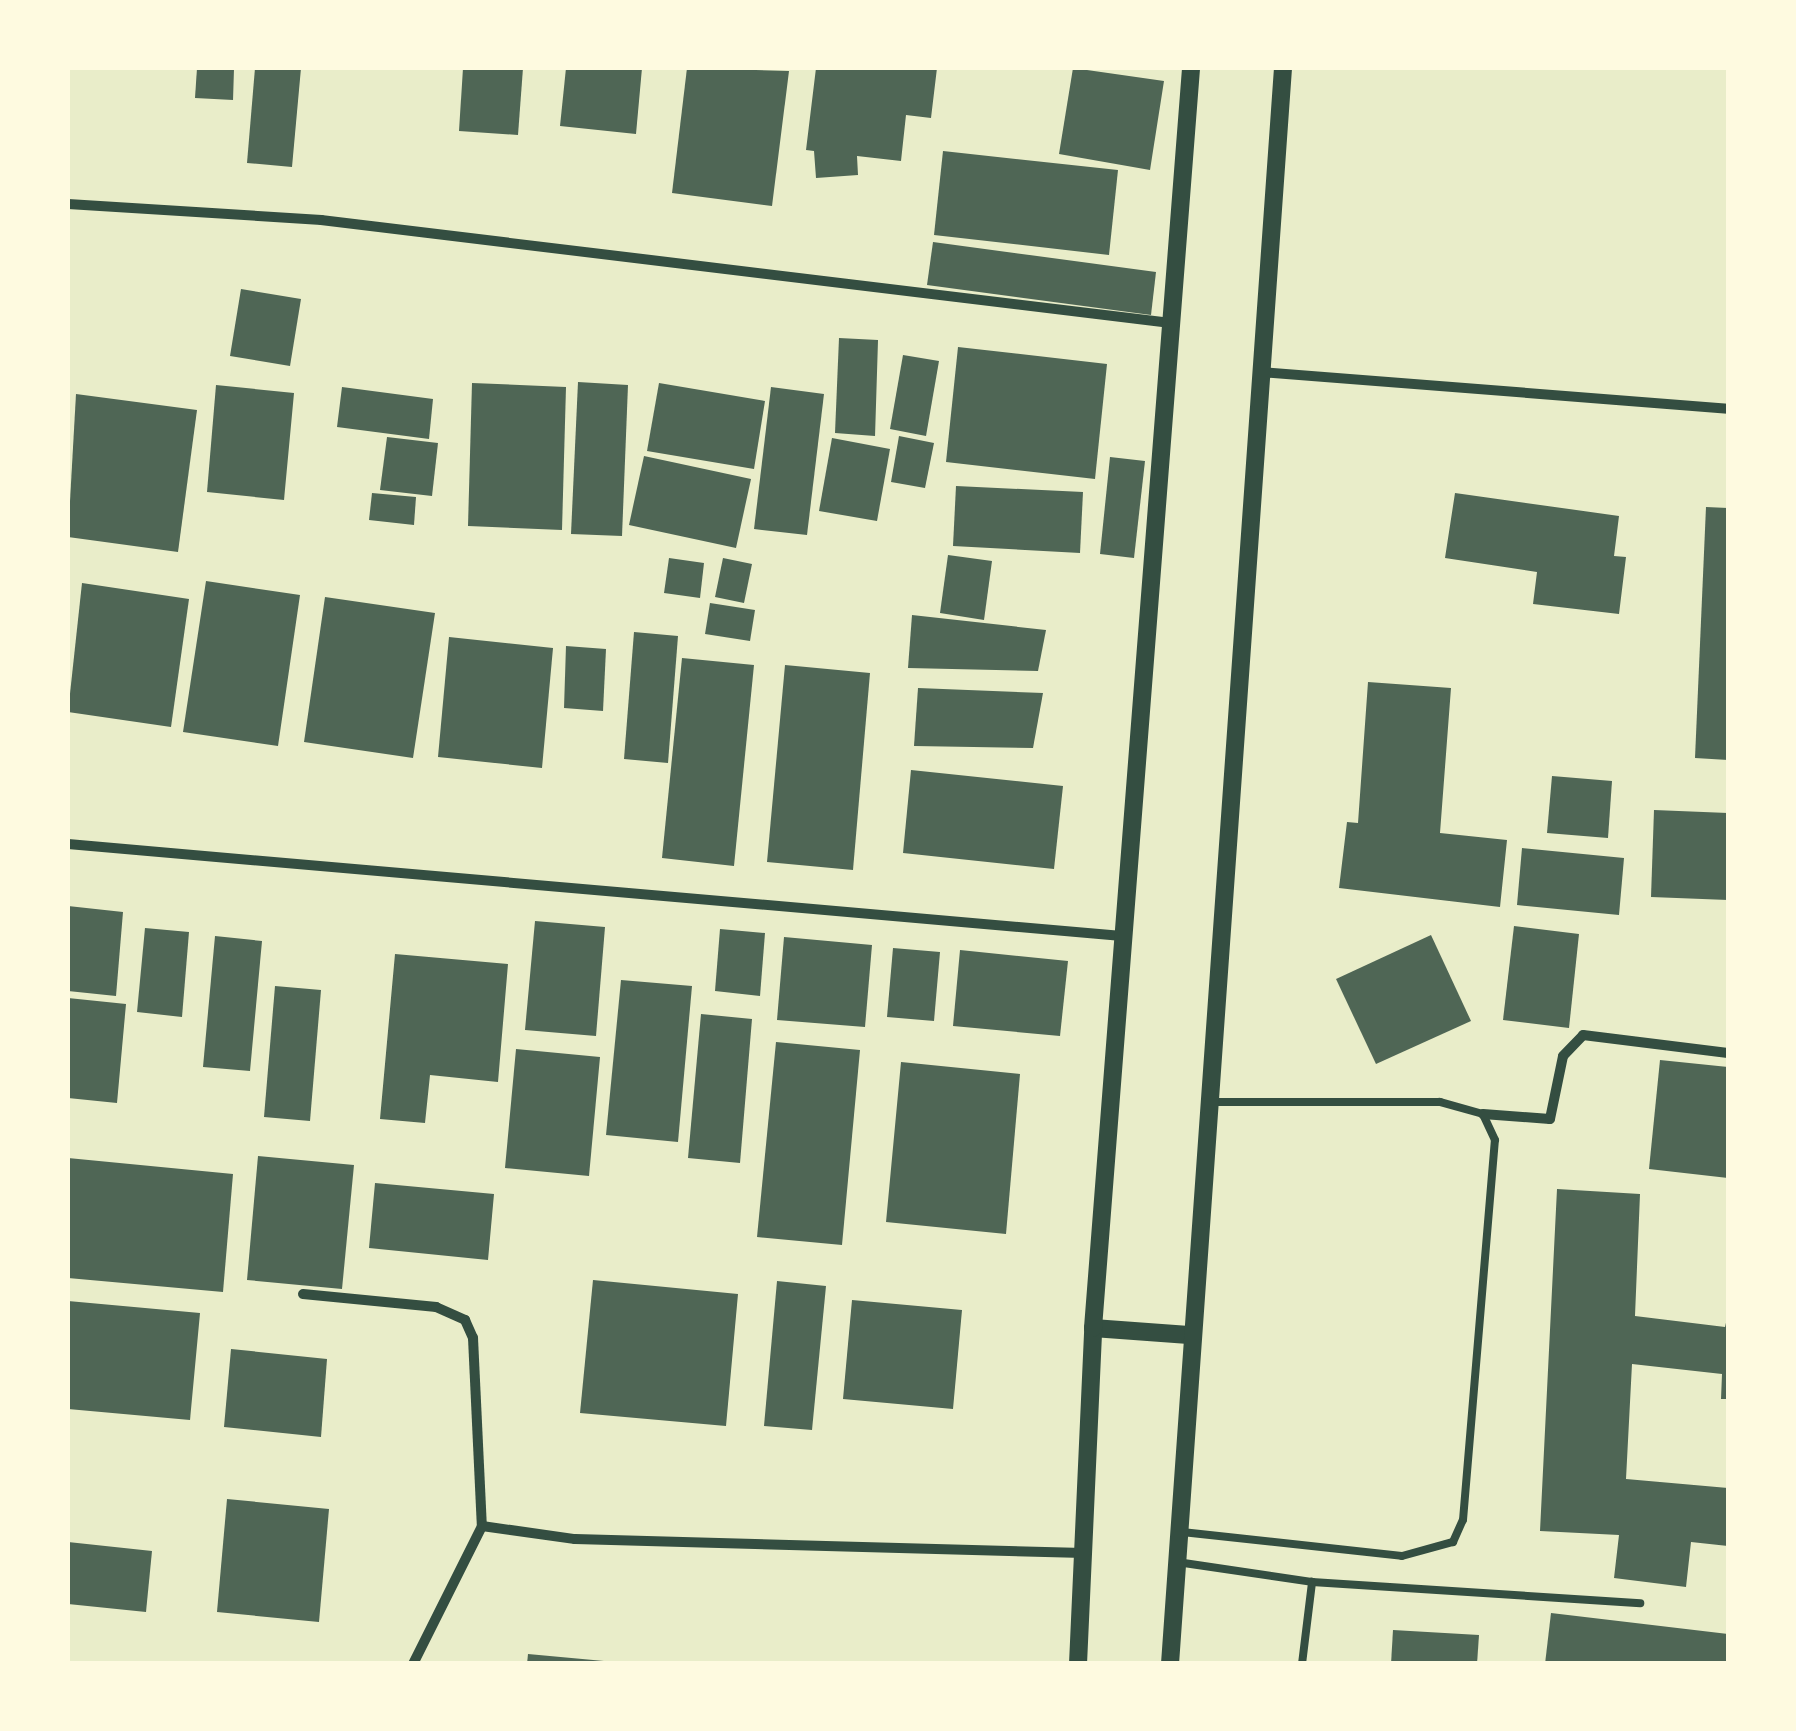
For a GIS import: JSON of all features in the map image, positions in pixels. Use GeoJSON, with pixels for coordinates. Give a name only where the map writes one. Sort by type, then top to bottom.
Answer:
{"type":"FeatureCollection","features":[{"type":"Feature","properties":{"kind":"street"},"geometry":{"type":"LineString","coordinates":[[1078,1664],[1093,1328],[1191,68]]}},
{"type":"Feature","properties":{"kind":"street"},"geometry":{"type":"LineString","coordinates":[[1170,1664],[1190,1335],[1283,68]]}},
{"type":"Feature","properties":{"kind":"street"},"geometry":{"type":"LineString","coordinates":[[68,204],[321,220],[1172,323]]}},
{"type":"Feature","properties":{"kind":"street"},"geometry":{"type":"LineString","coordinates":[[1261,372],[1728,409]]}},
{"type":"Feature","properties":{"kind":"street"},"geometry":{"type":"LineString","coordinates":[[68,844],[1122,936]]}},
{"type":"Feature","properties":{"kind":"street"},"geometry":{"type":"LineString","coordinates":[[1483,1114],[1550,1119],[1563,1056],[1583,1035],[1728,1053]]}},
{"type":"Feature","properties":{"kind":"street"},"geometry":{"type":"LineString","coordinates":[[303,1294],[436,1307],[465,1320],[473,1338],[482,1526],[413,1664]]}},
{"type":"Feature","properties":{"kind":"street"},"geometry":{"type":"LineString","coordinates":[[1093,1328],[1190,1335]]}},
{"type":"Feature","properties":{"kind":"street"},"geometry":{"type":"LineString","coordinates":[[482,1526],[576,1539],[1085,1553]]}},
{"type":"Feature","properties":{"kind":"lane"},"geometry":{"type":"LineString","coordinates":[[1178,1532],[1402,1556],[1453,1542],[1463,1520],[1495,1140],[1483,1114],[1440,1102],[1207,1102]]}},
{"type":"Feature","properties":{"kind":"lane"},"geometry":{"type":"LineString","coordinates":[[1177,1562],[1312,1582],[1640,1603]]}},
{"type":"Feature","properties":{"kind":"lane"},"geometry":{"type":"LineString","coordinates":[[1302,1664],[1312,1582]]}},
{"type":"Feature","properties":{"kind":"building"},"geometry":{"type":"Polygon","coordinates":[[[197,68],[234,68],[233,100],[195,98],[197,68]]]}},
{"type":"Feature","properties":{"kind":"building"},"geometry":{"type":"Polygon","coordinates":[[[255,68],[301,68],[292,167],[247,163],[255,68]]]}},
{"type":"Feature","properties":{"kind":"building"},"geometry":{"type":"Polygon","coordinates":[[[463,68],[523,68],[518,135],[459,131],[463,68]]]}},
{"type":"Feature","properties":{"kind":"building"},"geometry":{"type":"Polygon","coordinates":[[[566,68],[642,68],[636,134],[560,126],[566,68]]]}},
{"type":"Feature","properties":{"kind":"building"},"geometry":{"type":"Polygon","coordinates":[[[687,68],[789,71],[772,206],[672,193],[687,68]]]}},
{"type":"Feature","properties":{"kind":"building"},"geometry":{"type":"Polygon","coordinates":[[[816,68],[937,68],[931,118],[906,115],[901,161],[857,156],[858,175],[816,178],[814,151],[806,150],[816,68]]]}},
{"type":"Feature","properties":{"kind":"building"},"geometry":{"type":"Polygon","coordinates":[[[1073,68],[1164,81],[1150,170],[1059,154],[1073,68]]]}},
{"type":"Feature","properties":{"kind":"building"},"geometry":{"type":"Polygon","coordinates":[[[943,151],[1118,170],[1109,255],[934,235],[943,151]]]}},
{"type":"Feature","properties":{"kind":"building"},"geometry":{"type":"Polygon","coordinates":[[[933,242],[1156,272],[1151,315],[927,285],[933,242]]]}},
{"type":"Feature","properties":{"kind":"building"},"geometry":{"type":"Polygon","coordinates":[[[241,289],[301,299],[290,366],[230,356],[241,289]]]}},
{"type":"Feature","properties":{"kind":"building"},"geometry":{"type":"Polygon","coordinates":[[[839,338],[878,340],[875,436],[835,433],[839,338]]]}},
{"type":"Feature","properties":{"kind":"building"},"geometry":{"type":"Polygon","coordinates":[[[958,347],[1107,364],[1095,479],[946,462],[958,347]]]}},
{"type":"Feature","properties":{"kind":"building"},"geometry":{"type":"Polygon","coordinates":[[[903,355],[939,361],[926,436],[890,429],[903,355]]]}},
{"type":"Feature","properties":{"kind":"building"},"geometry":{"type":"Polygon","coordinates":[[[578,382],[628,385],[622,536],[571,534],[578,382]]]}},
{"type":"Feature","properties":{"kind":"building"},"geometry":{"type":"Polygon","coordinates":[[[472,383],[566,387],[562,530],[468,526],[472,383]]]}},
{"type":"Feature","properties":{"kind":"building"},"geometry":{"type":"Polygon","coordinates":[[[659,383],[765,401],[754,469],[647,451],[659,383]]]}},
{"type":"Feature","properties":{"kind":"building"},"geometry":{"type":"Polygon","coordinates":[[[216,385],[294,393],[284,500],[207,492],[216,385]]]}},
{"type":"Feature","properties":{"kind":"building"},"geometry":{"type":"Polygon","coordinates":[[[342,387],[433,399],[429,439],[337,427],[342,387]]]}},
{"type":"Feature","properties":{"kind":"building"},"geometry":{"type":"Polygon","coordinates":[[[771,387],[824,394],[807,535],[754,529],[771,387]]]}},
{"type":"Feature","properties":{"kind":"building"},"geometry":{"type":"Polygon","coordinates":[[[76,394],[197,410],[178,552],[68,537],[76,394]]]}},
{"type":"Feature","properties":{"kind":"building"},"geometry":{"type":"Polygon","coordinates":[[[899,436],[934,443],[925,488],[891,482],[899,436]]]}},
{"type":"Feature","properties":{"kind":"building"},"geometry":{"type":"Polygon","coordinates":[[[387,437],[438,443],[432,496],[380,490],[387,437]]]}},
{"type":"Feature","properties":{"kind":"building"},"geometry":{"type":"Polygon","coordinates":[[[832,438],[890,449],[877,521],[819,511],[832,438]]]}},
{"type":"Feature","properties":{"kind":"building"},"geometry":{"type":"Polygon","coordinates":[[[644,456],[751,479],[736,548],[629,525],[644,456]]]}},
{"type":"Feature","properties":{"kind":"building"},"geometry":{"type":"Polygon","coordinates":[[[1110,457],[1145,461],[1134,558],[1100,554],[1110,457]]]}},
{"type":"Feature","properties":{"kind":"building"},"geometry":{"type":"Polygon","coordinates":[[[956,486],[1083,492],[1080,553],[953,546],[956,486]]]}},
{"type":"Feature","properties":{"kind":"building"},"geometry":{"type":"Polygon","coordinates":[[[372,493],[416,497],[414,525],[369,520],[372,493]]]}},
{"type":"Feature","properties":{"kind":"building"},"geometry":{"type":"Polygon","coordinates":[[[1455,493],[1619,516],[1614,556],[1626,557],[1619,614],[1533,604],[1537,572],[1445,558],[1455,493]]]}},
{"type":"Feature","properties":{"kind":"building"},"geometry":{"type":"Polygon","coordinates":[[[1706,507],[1728,508],[1728,760],[1695,758],[1706,507]]]}},
{"type":"Feature","properties":{"kind":"building"},"geometry":{"type":"Polygon","coordinates":[[[948,555],[992,561],[984,620],[940,613],[948,555]]]}},
{"type":"Feature","properties":{"kind":"building"},"geometry":{"type":"Polygon","coordinates":[[[669,558],[704,563],[700,598],[664,593],[669,558]]]}},
{"type":"Feature","properties":{"kind":"building"},"geometry":{"type":"Polygon","coordinates":[[[723,558],[752,564],[744,603],[715,597],[723,558]]]}},
{"type":"Feature","properties":{"kind":"building"},"geometry":{"type":"Polygon","coordinates":[[[206,581],[300,595],[278,746],[183,732],[206,581]]]}},
{"type":"Feature","properties":{"kind":"building"},"geometry":{"type":"Polygon","coordinates":[[[82,583],[189,599],[171,727],[68,712],[82,583]]]}},
{"type":"Feature","properties":{"kind":"building"},"geometry":{"type":"Polygon","coordinates":[[[325,597],[435,613],[413,758],[304,742],[325,597]]]}},
{"type":"Feature","properties":{"kind":"building"},"geometry":{"type":"Polygon","coordinates":[[[710,603],[755,610],[750,641],[705,634],[710,603]]]}},
{"type":"Feature","properties":{"kind":"building"},"geometry":{"type":"Polygon","coordinates":[[[912,615],[1046,630],[1038,671],[908,668],[912,615]]]}},
{"type":"Feature","properties":{"kind":"building"},"geometry":{"type":"Polygon","coordinates":[[[634,632],[678,636],[668,763],[624,759],[634,632]]]}},
{"type":"Feature","properties":{"kind":"building"},"geometry":{"type":"Polygon","coordinates":[[[449,637],[553,648],[542,768],[438,757],[449,637]]]}},
{"type":"Feature","properties":{"kind":"building"},"geometry":{"type":"Polygon","coordinates":[[[566,646],[606,649],[603,711],[564,708],[566,646]]]}},
{"type":"Feature","properties":{"kind":"building"},"geometry":{"type":"Polygon","coordinates":[[[682,658],[754,665],[734,866],[662,858],[682,658]]]}},
{"type":"Feature","properties":{"kind":"building"},"geometry":{"type":"Polygon","coordinates":[[[785,665],[870,673],[853,870],[767,862],[785,665]]]}},
{"type":"Feature","properties":{"kind":"building"},"geometry":{"type":"Polygon","coordinates":[[[1368,682],[1451,688],[1440,833],[1507,840],[1500,907],[1339,888],[1347,822],[1358,823],[1368,682]]]}},
{"type":"Feature","properties":{"kind":"building"},"geometry":{"type":"Polygon","coordinates":[[[918,688],[1043,693],[1033,748],[914,746],[918,688]]]}},
{"type":"Feature","properties":{"kind":"building"},"geometry":{"type":"Polygon","coordinates":[[[911,770],[1063,786],[1054,869],[903,853],[911,770]]]}},
{"type":"Feature","properties":{"kind":"building"},"geometry":{"type":"Polygon","coordinates":[[[1552,776],[1612,781],[1608,838],[1547,833],[1552,776]]]}},
{"type":"Feature","properties":{"kind":"building"},"geometry":{"type":"Polygon","coordinates":[[[1654,810],[1728,813],[1728,900],[1651,897],[1654,810]]]}},
{"type":"Feature","properties":{"kind":"building"},"geometry":{"type":"Polygon","coordinates":[[[1522,848],[1624,858],[1619,915],[1517,905],[1522,848]]]}},
{"type":"Feature","properties":{"kind":"building"},"geometry":{"type":"Polygon","coordinates":[[[68,906],[123,912],[116,996],[68,991],[68,906]]]}},
{"type":"Feature","properties":{"kind":"building"},"geometry":{"type":"Polygon","coordinates":[[[535,921],[605,927],[596,1036],[525,1030],[535,921]]]}},
{"type":"Feature","properties":{"kind":"building"},"geometry":{"type":"Polygon","coordinates":[[[1514,926],[1579,934],[1569,1028],[1503,1020],[1514,926]]]}},
{"type":"Feature","properties":{"kind":"building"},"geometry":{"type":"Polygon","coordinates":[[[145,928],[189,932],[182,1017],[137,1012],[145,928]]]}},
{"type":"Feature","properties":{"kind":"building"},"geometry":{"type":"Polygon","coordinates":[[[720,929],[765,933],[760,996],[715,991],[720,929]]]}},
{"type":"Feature","properties":{"kind":"building"},"geometry":{"type":"Polygon","coordinates":[[[1431,935],[1471,1021],[1376,1064],[1336,979],[1431,935]]]}},
{"type":"Feature","properties":{"kind":"building"},"geometry":{"type":"Polygon","coordinates":[[[215,936],[262,941],[250,1071],[203,1067],[215,936]]]}},
{"type":"Feature","properties":{"kind":"building"},"geometry":{"type":"Polygon","coordinates":[[[784,937],[872,945],[865,1027],[777,1020],[784,937]]]}},
{"type":"Feature","properties":{"kind":"building"},"geometry":{"type":"Polygon","coordinates":[[[893,948],[940,952],[934,1021],[887,1017],[893,948]]]}},
{"type":"Feature","properties":{"kind":"building"},"geometry":{"type":"Polygon","coordinates":[[[960,950],[1068,961],[1060,1036],[953,1026],[960,950]]]}},
{"type":"Feature","properties":{"kind":"building"},"geometry":{"type":"Polygon","coordinates":[[[395,954],[508,964],[498,1082],[430,1075],[425,1123],[380,1119],[395,954]]]}},
{"type":"Feature","properties":{"kind":"building"},"geometry":{"type":"Polygon","coordinates":[[[621,980],[692,986],[678,1142],[606,1135],[621,980]]]}},
{"type":"Feature","properties":{"kind":"building"},"geometry":{"type":"Polygon","coordinates":[[[275,986],[321,990],[310,1121],[264,1117],[275,986]]]}},
{"type":"Feature","properties":{"kind":"building"},"geometry":{"type":"Polygon","coordinates":[[[68,998],[126,1004],[117,1103],[68,1098],[68,998]]]}},
{"type":"Feature","properties":{"kind":"building"},"geometry":{"type":"Polygon","coordinates":[[[701,1014],[752,1019],[740,1163],[688,1158],[701,1014]]]}},
{"type":"Feature","properties":{"kind":"building"},"geometry":{"type":"Polygon","coordinates":[[[776,1042],[860,1050],[842,1245],[757,1237],[776,1042]]]}},
{"type":"Feature","properties":{"kind":"building"},"geometry":{"type":"Polygon","coordinates":[[[516,1049],[600,1057],[589,1176],[505,1168],[516,1049]]]}},
{"type":"Feature","properties":{"kind":"building"},"geometry":{"type":"Polygon","coordinates":[[[1660,1060],[1728,1067],[1728,1178],[1649,1169],[1660,1060]]]}},
{"type":"Feature","properties":{"kind":"building"},"geometry":{"type":"Polygon","coordinates":[[[901,1062],[1020,1074],[1006,1234],[886,1222],[901,1062]]]}},
{"type":"Feature","properties":{"kind":"building"},"geometry":{"type":"Polygon","coordinates":[[[258,1156],[354,1165],[342,1289],[247,1280],[258,1156]]]}},
{"type":"Feature","properties":{"kind":"building"},"geometry":{"type":"Polygon","coordinates":[[[68,1158],[233,1174],[223,1292],[68,1278],[68,1158]]]}},
{"type":"Feature","properties":{"kind":"building"},"geometry":{"type":"Polygon","coordinates":[[[375,1183],[494,1194],[488,1260],[369,1248],[375,1183]]]}},
{"type":"Feature","properties":{"kind":"building"},"geometry":{"type":"Polygon","coordinates":[[[1557,1189],[1640,1194],[1635,1316],[1725,1327],[1728,1314],[1728,1399],[1721,1399],[1722,1374],[1632,1364],[1626,1479],[1728,1488],[1728,1546],[1691,1542],[1686,1587],[1614,1578],[1619,1535],[1540,1531],[1557,1189]]]}},
{"type":"Feature","properties":{"kind":"building"},"geometry":{"type":"Polygon","coordinates":[[[593,1280],[738,1294],[726,1426],[580,1413],[593,1280]]]}},
{"type":"Feature","properties":{"kind":"building"},"geometry":{"type":"Polygon","coordinates":[[[777,1281],[826,1286],[812,1430],[764,1426],[777,1281]]]}},
{"type":"Feature","properties":{"kind":"building"},"geometry":{"type":"Polygon","coordinates":[[[852,1300],[962,1310],[953,1409],[843,1399],[852,1300]]]}},
{"type":"Feature","properties":{"kind":"building"},"geometry":{"type":"Polygon","coordinates":[[[68,1301],[200,1313],[190,1420],[68,1409],[68,1301]]]}},
{"type":"Feature","properties":{"kind":"building"},"geometry":{"type":"Polygon","coordinates":[[[231,1349],[327,1359],[321,1437],[224,1427],[231,1349]]]}},
{"type":"Feature","properties":{"kind":"building"},"geometry":{"type":"Polygon","coordinates":[[[227,1499],[329,1509],[319,1622],[217,1612],[227,1499]]]}},
{"type":"Feature","properties":{"kind":"building"},"geometry":{"type":"Polygon","coordinates":[[[68,1542],[152,1551],[146,1612],[68,1604],[68,1542]]]}},
{"type":"Feature","properties":{"kind":"building"},"geometry":{"type":"Polygon","coordinates":[[[1551,1613],[1728,1634],[1728,1664],[1545,1664],[1551,1613]]]}},
{"type":"Feature","properties":{"kind":"building"},"geometry":{"type":"Polygon","coordinates":[[[1393,1630],[1479,1635],[1477,1664],[1391,1664],[1393,1630]]]}},
{"type":"Feature","properties":{"kind":"building"},"geometry":{"type":"Polygon","coordinates":[[[528,1654],[604,1661],[604,1664],[527,1664],[528,1654]]]}}]}
